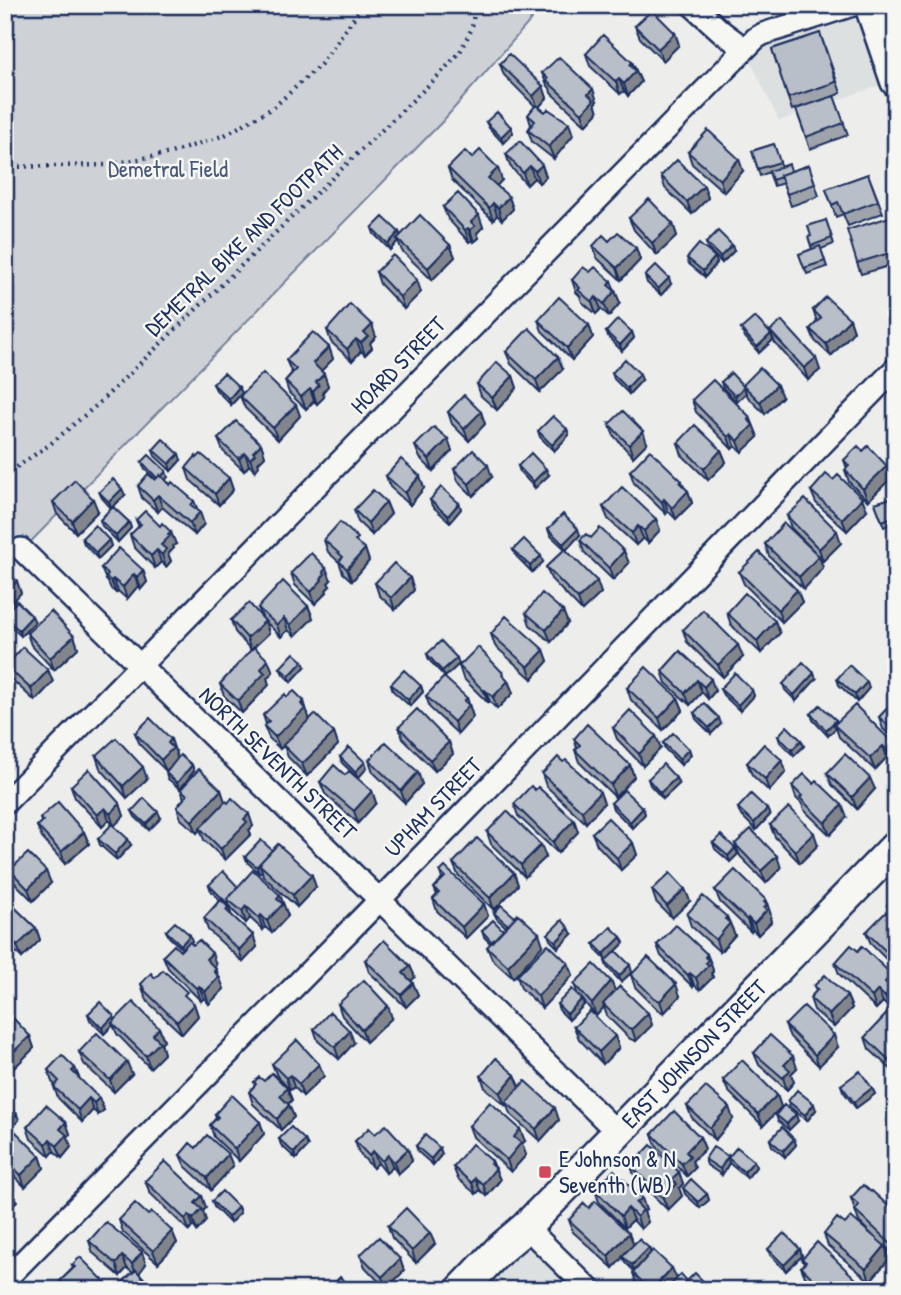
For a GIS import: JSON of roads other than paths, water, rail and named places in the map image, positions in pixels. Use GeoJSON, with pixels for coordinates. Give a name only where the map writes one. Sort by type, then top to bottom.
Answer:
{"type":"FeatureCollection","features":[{"type":"Feature","properties":{"kind":"street"},"geometry":{"type":"LineString","coordinates":[[692,5],[745,49]]}},
{"type":"Feature","properties":{"kind":"street","name":"HOARD STREET"},"geometry":{"type":"LineString","coordinates":[[5,803],[756,38],[853,5]]}},
{"type":"Feature","properties":{"kind":"street"},"geometry":{"type":"LineString","coordinates":[[870,5],[896,81]]}},
{"type":"Feature","properties":{"kind":"street","name":"UPHAM STREET"},"geometry":{"type":"LineString","coordinates":[[5,1280],[896,368]]}},
{"type":"Feature","properties":{"kind":"street","name":"NORTH SEVENTH STREET"},"geometry":{"type":"LineString","coordinates":[[21,549],[618,1133]]}},
{"type":"Feature","properties":{"kind":"street","name":"EAST JOHNSON STREET"},"geometry":{"type":"LineString","coordinates":[[461,1290],[500,1249],[526,1227],[896,846]]}},
{"type":"Feature","properties":{"kind":"street"},"geometry":{"type":"LineString","coordinates":[[526,1227],[590,1290]]}},
{"type":"Feature","properties":{"kind":"place","name":"E Johnson & N Seventh (WB)"},"geometry":{"type":"Point","coordinates":[545,1172]}},
{"type":"Feature","properties":{"kind":"park label","name":"Demetral Field"},"geometry":{"type":"Point","coordinates":[168,169]}}]}
